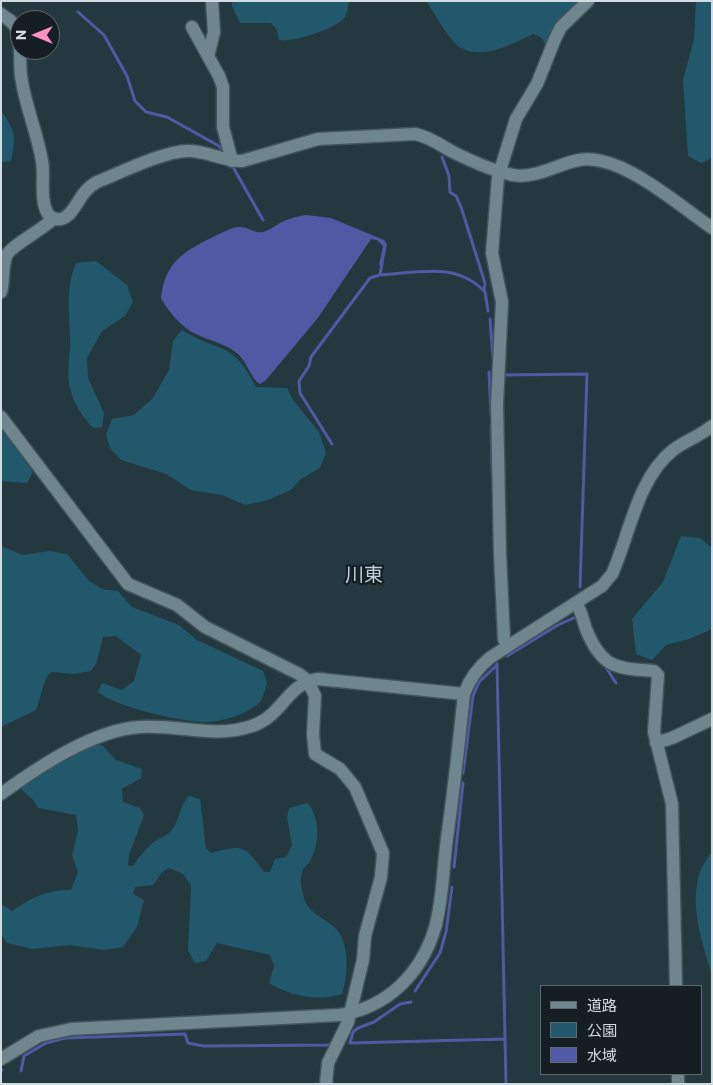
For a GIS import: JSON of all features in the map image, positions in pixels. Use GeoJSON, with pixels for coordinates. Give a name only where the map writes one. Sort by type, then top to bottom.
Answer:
{"type":"FeatureCollection","features":[{"type":"Feature","properties":{"kind":"street"},"geometry":{"type":"LineString","coordinates":[[208,56],[214,32],[212,1]]}},
{"type":"Feature","properties":{"kind":"street"},"geometry":{"type":"LineString","coordinates":[[508,646],[504,639],[500,554],[497,404],[502,302],[492,253],[500,171],[516,119],[537,84],[561,27],[588,1]]}},
{"type":"Feature","properties":{"kind":"street"},"geometry":{"type":"LineString","coordinates":[[1,14],[11,21],[18,31],[21,76],[42,161],[44,199],[49,216],[54,218],[60,219],[68,216],[74,210],[80,195],[97,182],[176,153],[197,151],[232,161],[257,157],[318,140],[415,134],[425,136],[467,158],[500,171],[523,176],[578,160],[594,159],[606,162],[643,180],[712,228]]}},
{"type":"Feature","properties":{"kind":"street"},"geometry":{"type":"LineString","coordinates":[[192,27],[223,87],[223,127],[232,161]]}},
{"type":"Feature","properties":{"kind":"street"},"geometry":{"type":"LineString","coordinates":[[1,292],[6,248],[32,236],[54,218]]}},
{"type":"Feature","properties":{"kind":"street"},"geometry":{"type":"LineString","coordinates":[[1,416],[128,584],[178,605],[205,627],[299,674],[308,681],[316,696],[313,734],[316,754],[340,769],[355,787],[383,853],[381,877],[365,936],[362,960],[350,1014],[328,1063],[326,1084]]}},
{"type":"Feature","properties":{"kind":"street"},"geometry":{"type":"LineString","coordinates":[[1,1059],[39,1036],[72,1029],[350,1014],[378,1003],[406,982],[422,956],[436,927],[464,694],[479,666],[602,586],[612,574],[641,497],[660,463],[673,450],[712,426]]}},
{"type":"Feature","properties":{"kind":"street"},"geometry":{"type":"LineString","coordinates":[[576,604],[589,635],[607,660],[615,667],[654,671],[658,675],[653,716],[656,743],[668,783],[674,829],[676,985]]}},
{"type":"Feature","properties":{"kind":"street"},"geometry":{"type":"LineString","coordinates":[[1,794],[39,768],[101,735],[139,727],[211,733],[252,726],[280,709],[294,689],[308,681],[318,679],[464,694]]}},
{"type":"Feature","properties":{"kind":"street"},"geometry":{"type":"LineString","coordinates":[[656,743],[672,738],[712,719]]}},
{"type":"Feature","properties":{"kind":"green space"},"geometry":{"type":"Polygon","coordinates":[[[232,1],[349,1],[345,17],[333,26],[314,34],[279,40],[277,30],[271,23],[240,23],[232,6],[232,1]]]}},
{"type":"Feature","properties":{"kind":"green space"},"geometry":{"type":"Polygon","coordinates":[[[426,1],[590,1],[546,46],[542,38],[533,34],[498,49],[479,52],[470,51],[457,45],[426,1]]]}},
{"type":"Feature","properties":{"kind":"green space"},"geometry":{"type":"Polygon","coordinates":[[[696,1],[712,1],[712,158],[701,163],[688,156],[683,80],[694,39],[696,1]]]}},
{"type":"Feature","properties":{"kind":"green space"},"geometry":{"type":"Polygon","coordinates":[[[1,111],[14,134],[14,146],[11,161],[1,162],[1,111]]]}},
{"type":"Feature","properties":{"kind":"green space"},"geometry":{"type":"Polygon","coordinates":[[[96,261],[127,285],[133,302],[125,316],[102,331],[87,358],[88,378],[104,413],[102,427],[93,428],[77,407],[69,385],[69,300],[70,282],[76,263],[96,261]]]}},
{"type":"Feature","properties":{"kind":"green space"},"geometry":{"type":"Polygon","coordinates":[[[182,330],[232,354],[240,361],[256,387],[287,388],[293,400],[319,432],[326,453],[320,468],[301,479],[291,490],[268,500],[245,505],[222,495],[191,490],[166,474],[121,460],[110,448],[106,435],[112,419],[134,415],[153,398],[169,370],[173,341],[182,330]]]}},
{"type":"Feature","properties":{"kind":"green space"},"geometry":{"type":"Polygon","coordinates":[[[1,429],[33,472],[27,483],[1,481],[1,429]]]}},
{"type":"Feature","properties":{"kind":"green space"},"geometry":{"type":"Polygon","coordinates":[[[681,536],[700,538],[712,548],[712,629],[689,639],[666,645],[652,660],[636,654],[632,619],[663,582],[681,536]]]}},
{"type":"Feature","properties":{"kind":"green space"},"geometry":{"type":"Polygon","coordinates":[[[1,546],[23,555],[49,551],[67,554],[89,581],[102,589],[118,591],[132,607],[179,625],[197,640],[263,671],[267,683],[261,700],[252,708],[238,715],[223,720],[207,722],[162,716],[118,703],[98,692],[102,683],[122,690],[134,681],[141,655],[116,636],[103,637],[96,664],[91,671],[74,674],[51,672],[44,684],[36,710],[1,727],[1,546]]]}},
{"type":"Feature","properties":{"kind":"green space"},"geometry":{"type":"Polygon","coordinates":[[[96,743],[103,746],[116,760],[142,769],[141,778],[122,789],[123,802],[140,808],[144,815],[129,855],[128,865],[133,866],[142,853],[171,831],[183,804],[189,796],[200,799],[206,848],[211,853],[237,848],[242,849],[252,856],[264,872],[270,872],[275,859],[286,857],[292,845],[287,818],[289,808],[307,803],[316,822],[317,838],[314,853],[302,872],[302,889],[308,906],[336,929],[344,943],[346,978],[342,994],[314,997],[295,994],[277,988],[269,983],[274,966],[270,955],[217,943],[206,961],[195,963],[188,951],[191,885],[183,874],[169,868],[162,872],[153,885],[135,887],[133,894],[144,900],[137,927],[123,947],[104,950],[70,945],[32,949],[7,943],[1,934],[1,904],[12,911],[40,895],[54,891],[71,890],[78,872],[72,855],[78,831],[76,815],[38,808],[33,800],[21,789],[24,781],[96,743]]]}},
{"type":"Feature","properties":{"kind":"green space"},"geometry":{"type":"Polygon","coordinates":[[[712,851],[712,974],[698,925],[696,900],[700,872],[712,851]]]}},
{"type":"Feature","properties":{"kind":"water"},"geometry":{"type":"Polygon","coordinates":[[[306,215],[331,218],[384,240],[387,244],[383,265],[379,265],[383,246],[377,240],[371,239],[317,319],[266,380],[260,384],[254,379],[244,362],[233,350],[191,331],[176,319],[161,298],[163,286],[171,267],[184,253],[213,237],[238,227],[263,232],[281,222],[306,215]]]}},
{"type":"Feature","properties":{"kind":"waterway"},"geometry":{"type":"LineString","coordinates":[[78,12],[104,35],[127,76],[135,101],[146,112],[167,117],[219,146],[225,153]]}},
{"type":"Feature","properties":{"kind":"waterway"},"geometry":{"type":"LineString","coordinates":[[442,157],[449,176],[450,192],[456,196],[461,207],[485,283],[484,290]]}},
{"type":"Feature","properties":{"kind":"waterway"},"geometry":{"type":"LineString","coordinates":[[233,167],[263,220]]}},
{"type":"Feature","properties":{"kind":"waterway"},"geometry":{"type":"LineString","coordinates":[[380,275],[382,263]]}},
{"type":"Feature","properties":{"kind":"waterway"},"geometry":{"type":"LineString","coordinates":[[332,444],[300,393],[299,381],[309,366],[311,357],[370,278],[380,275],[422,271],[449,272],[474,282],[485,292],[488,311]]}},
{"type":"Feature","properties":{"kind":"waterway"},"geometry":{"type":"LineString","coordinates":[[490,319],[493,358]]}},
{"type":"Feature","properties":{"kind":"waterway"},"geometry":{"type":"LineString","coordinates":[[489,372],[491,415]]}},
{"type":"Feature","properties":{"kind":"waterway"},"geometry":{"type":"LineString","coordinates":[[502,375],[587,374],[580,587]]}},
{"type":"Feature","properties":{"kind":"waterway"},"geometry":{"type":"LineString","coordinates":[[491,425],[492,472]]}},
{"type":"Feature","properties":{"kind":"waterway"},"geometry":{"type":"LineString","coordinates":[[507,656],[558,625],[576,617],[577,620]]}},
{"type":"Feature","properties":{"kind":"waterway"},"geometry":{"type":"LineString","coordinates":[[497,664],[506,1084]]}},
{"type":"Feature","properties":{"kind":"waterway"},"geometry":{"type":"LineString","coordinates":[[463,773],[473,696],[479,682],[497,665]]}},
{"type":"Feature","properties":{"kind":"waterway"},"geometry":{"type":"LineString","coordinates":[[605,666],[616,683]]}},
{"type":"Feature","properties":{"kind":"waterway"},"geometry":{"type":"LineString","coordinates":[[454,867],[463,783]]}},
{"type":"Feature","properties":{"kind":"waterway"},"geometry":{"type":"LineString","coordinates":[[415,991],[440,953],[446,932],[452,887]]}},
{"type":"Feature","properties":{"kind":"waterway"},"geometry":{"type":"LineString","coordinates":[[411,1002],[400,1004],[374,1022],[358,1028],[353,1032],[350,1043],[505,1039]]}},
{"type":"Feature","properties":{"kind":"waterway"},"geometry":{"type":"LineString","coordinates":[[21,1071],[24,1056],[46,1043],[65,1038],[185,1034],[188,1043],[203,1046],[329,1045],[333,1041]]}},
{"type":"Feature","properties":{"kind":"district","name":"川東"},"geometry":{"type":"Point","coordinates":[364,575]}}]}
